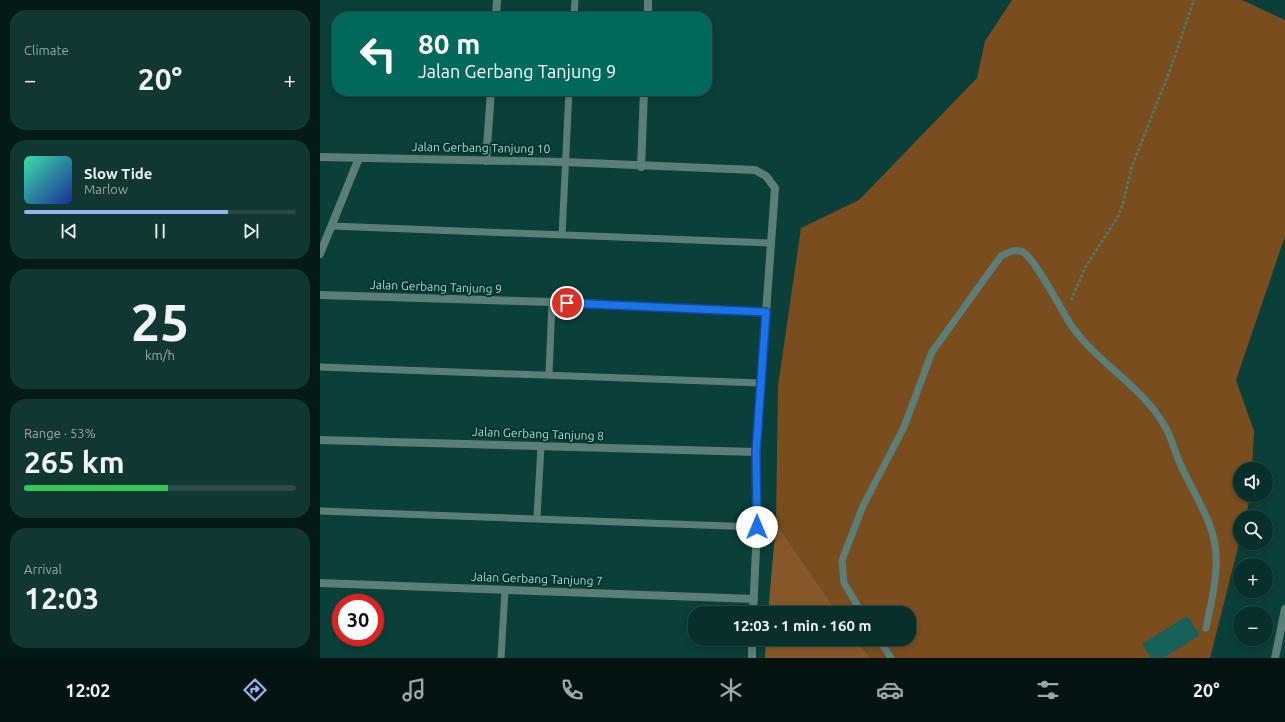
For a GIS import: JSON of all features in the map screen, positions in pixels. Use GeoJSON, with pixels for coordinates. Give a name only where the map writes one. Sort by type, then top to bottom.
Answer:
{"type":"FeatureCollection","features":[{"type":"Feature","properties":{"kind":"street"},"geometry":{"type":"LineString","coordinates":[[496,12],[497,0]]}},
{"type":"Feature","properties":{"kind":"street"},"geometry":{"type":"LineString","coordinates":[[648,0],[648,12]]}},
{"type":"Feature","properties":{"kind":"street"},"geometry":{"type":"LineString","coordinates":[[486,161],[491,96]]}},
{"type":"Feature","properties":{"kind":"street"},"geometry":{"type":"LineString","coordinates":[[641,167],[644,96]]}},
{"type":"Feature","properties":{"kind":"street","name":"Jalan Gerbang Tanjung 10"},"geometry":{"type":"LineString","coordinates":[[320,157],[564,162],[641,167],[755,170],[766,176],[775,188],[771,243]]}},
{"type":"Feature","properties":{"kind":"street"},"geometry":{"type":"LineString","coordinates":[[320,254],[359,158]]}},
{"type":"Feature","properties":{"kind":"street"},"geometry":{"type":"LineString","coordinates":[[754,606],[757,527],[756,452],[771,243]]}},
{"type":"Feature","properties":{"kind":"street","name":"Jalan Gerbang Tanjung 9"},"geometry":{"type":"LineString","coordinates":[[320,295],[552,302],[766,312]]}},
{"type":"Feature","properties":{"kind":"street","name":"Jalan Gerbang Tanjung 8"},"geometry":{"type":"LineString","coordinates":[[320,440],[756,452]]}},
{"type":"Feature","properties":{"kind":"street","name":"Jalan Gerbang Tanjung 7"},"geometry":{"type":"LineString","coordinates":[[320,583],[754,599]]}},
{"type":"Feature","properties":{"kind":"street"},"geometry":{"type":"LineString","coordinates":[[1276,658],[1285,609]]}},
{"type":"Feature","properties":{"kind":"street"},"geometry":{"type":"LineString","coordinates":[[752,646],[752,658]]}},
{"type":"Feature","properties":{"kind":"lane"},"geometry":{"type":"LineString","coordinates":[[574,12],[575,0]]}},
{"type":"Feature","properties":{"kind":"lane"},"geometry":{"type":"LineString","coordinates":[[562,235],[564,162],[569,96]]}},
{"type":"Feature","properties":{"kind":"lane"},"geometry":{"type":"LineString","coordinates":[[332,226],[771,243]]}},
{"type":"Feature","properties":{"kind":"lane"},"geometry":{"type":"LineString","coordinates":[[858,606],[844,583],[842,560],[863,506],[904,427],[932,352],[1000,256],[1012,250],[1023,252],[1033,262],[1072,326],[1092,349],[1141,394],[1164,425],[1178,460],[1213,533],[1216,556],[1214,590],[1206,628]]}},
{"type":"Feature","properties":{"kind":"lane"},"geometry":{"type":"LineString","coordinates":[[549,374],[552,302]]}},
{"type":"Feature","properties":{"kind":"lane"},"geometry":{"type":"LineString","coordinates":[[320,367],[549,374],[761,383]]}},
{"type":"Feature","properties":{"kind":"lane"},"geometry":{"type":"LineString","coordinates":[[537,517],[541,446]]}},
{"type":"Feature","properties":{"kind":"lane"},"geometry":{"type":"LineString","coordinates":[[320,511],[537,517],[757,527]]}},
{"type":"Feature","properties":{"kind":"lane"},"geometry":{"type":"LineString","coordinates":[[501,658],[505,590]]}},
{"type":"Feature","properties":{"kind":"lane"},"geometry":{"type":"LineString","coordinates":[[883,646],[891,658]]}},
{"type":"Feature","properties":{"kind":"path"},"geometry":{"type":"LineString","coordinates":[[1072,326],[1069,305],[1086,266],[1119,215],[1131,169],[1170,70],[1194,0]]}},
{"type":"Feature","properties":{"kind":"shaded area"},"geometry":{"type":"Polygon","coordinates":[[[1012,0],[1242,0],[1285,20],[1285,236],[1236,380],[1254,431],[1252,462],[1233,462],[1233,502],[1249,502],[1247,510],[1233,510],[1233,550],[1237,550],[1235,558],[1233,558],[1233,568],[1210,658],[870,658],[862,646],[916,646],[916,606],[833,606],[776,523],[778,386],[801,228],[859,200],[977,78],[985,41],[1012,0]]]}},
{"type":"Feature","properties":{"kind":"shaded area"},"geometry":{"type":"Polygon","coordinates":[[[776,523],[833,606],[769,606],[776,523]]]}},
{"type":"Feature","properties":{"kind":"shaded area"},"geometry":{"type":"Polygon","coordinates":[[[766,646],[862,646],[870,658],[765,658],[766,646]]]}},
{"type":"Feature","properties":{"kind":"building"},"geometry":{"type":"Polygon","coordinates":[[[1187,616],[1200,635],[1163,658],[1151,658],[1142,644],[1187,616]]]}},
{"type":"Feature","properties":{"kind":"route"},"geometry":{"type":"LineString","coordinates":[[567,303],[766,312],[756,452],[757,527]]}}]}
